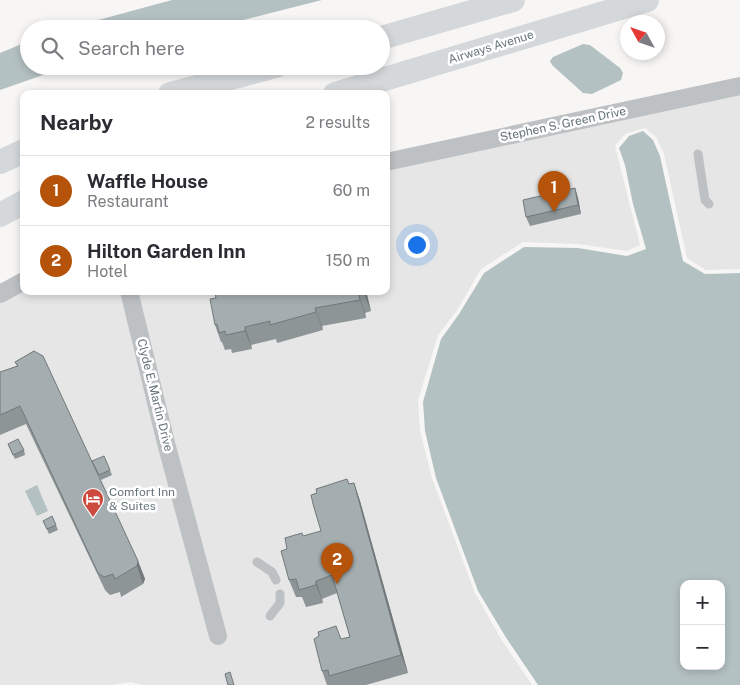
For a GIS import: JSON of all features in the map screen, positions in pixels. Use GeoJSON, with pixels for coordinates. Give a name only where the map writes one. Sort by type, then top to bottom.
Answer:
{"type":"FeatureCollection","features":[{"type":"Feature","properties":{"kind":"main road"},"geometry":{"type":"LineString","coordinates":[[390,35],[512,0]]}},
{"type":"Feature","properties":{"kind":"main road","name":"Airways Avenue"},"geometry":{"type":"LineString","coordinates":[[348,90],[647,0]]}},
{"type":"Feature","properties":{"kind":"main road"},"geometry":{"type":"LineString","coordinates":[[185,90],[242,75]]}},
{"type":"Feature","properties":{"kind":"main road"},"geometry":{"type":"LineString","coordinates":[[0,162],[20,153]]}},
{"type":"Feature","properties":{"kind":"main road"},"geometry":{"type":"LineString","coordinates":[[0,215],[20,204]]}},
{"type":"Feature","properties":{"kind":"street","name":"Stephen S. Green Drive"},"geometry":{"type":"LineString","coordinates":[[390,161],[740,86]]}},
{"type":"Feature","properties":{"kind":"street"},"geometry":{"type":"LineString","coordinates":[[0,294],[20,283]]}},
{"type":"Feature","properties":{"kind":"street","name":"Clyde E. Martin Drive"},"geometry":{"type":"LineString","coordinates":[[130,295],[181,499],[218,636]]}},
{"type":"Feature","properties":{"kind":"lane"},"geometry":{"type":"LineString","coordinates":[[698,154],[705,200],[709,204]]}},
{"type":"Feature","properties":{"kind":"lane"},"geometry":{"type":"LineString","coordinates":[[257,562],[272,572],[276,580]]}},
{"type":"Feature","properties":{"kind":"lane"},"geometry":{"type":"LineString","coordinates":[[270,616],[280,603],[280,594]]}},
{"type":"Feature","properties":{"kind":"shaded area"},"geometry":{"type":"Polygon","coordinates":[[[172,0],[322,0],[243,20],[98,20],[172,0]]]}},
{"type":"Feature","properties":{"kind":"shaded area"},"geometry":{"type":"Polygon","coordinates":[[[583,44],[590,45],[620,68],[623,73],[621,80],[592,94],[583,93],[552,65],[550,61],[553,57],[583,44]]]}},
{"type":"Feature","properties":{"kind":"shaded area"},"geometry":{"type":"Polygon","coordinates":[[[20,45],[20,75],[43,75],[0,90],[0,53],[20,45]]]}},
{"type":"Feature","properties":{"kind":"shaded area"},"geometry":{"type":"Polygon","coordinates":[[[740,86],[740,269],[706,270],[687,258],[664,154],[656,137],[645,128],[625,134],[615,146],[640,245],[627,251],[578,244],[523,242],[481,269],[456,312],[438,335],[418,400],[420,430],[432,478],[475,593],[501,639],[532,685],[141,685],[131,682],[112,685],[0,685],[0,294],[20,283],[20,295],[390,295],[390,161],[740,86]]]}},
{"type":"Feature","properties":{"kind":"shaded area"},"geometry":{"type":"Polygon","coordinates":[[[643,131],[653,140],[660,156],[683,261],[705,274],[740,273],[740,685],[538,685],[478,591],[436,478],[425,431],[423,402],[441,339],[484,273],[524,247],[578,248],[627,256],[646,249],[619,148],[629,136],[643,131]]]}},
{"type":"Feature","properties":{"kind":"shaded area"},"geometry":{"type":"Polygon","coordinates":[[[37,485],[48,511],[37,516],[25,491],[37,485]]]}},
{"type":"Feature","properties":{"kind":"building"},"geometry":{"type":"Polygon","coordinates":[[[575,188],[578,205],[526,217],[523,200],[575,188]]]}},
{"type":"Feature","properties":{"kind":"building"},"geometry":{"type":"Polygon","coordinates":[[[216,295],[359,295],[360,300],[315,308],[316,312],[270,325],[270,321],[245,327],[245,331],[226,335],[225,331],[219,333],[217,324],[215,325],[210,299],[216,298],[216,295]]]}},
{"type":"Feature","properties":{"kind":"building","name":"Comfort Inn & Suites"},"geometry":{"type":"Polygon","coordinates":[[[34,351],[43,356],[138,561],[137,566],[115,579],[113,574],[104,577],[98,573],[20,406],[0,415],[0,372],[18,366],[15,362],[34,351]]]}},
{"type":"Feature","properties":{"kind":"building"},"geometry":{"type":"Polygon","coordinates":[[[18,439],[24,450],[13,455],[8,444],[18,439]]]}},
{"type":"Feature","properties":{"kind":"building"},"geometry":{"type":"Polygon","coordinates":[[[104,456],[110,470],[99,475],[92,461],[104,456]]]}},
{"type":"Feature","properties":{"kind":"building"},"geometry":{"type":"Polygon","coordinates":[[[347,479],[349,484],[354,483],[401,655],[329,676],[328,670],[322,671],[314,639],[319,636],[318,632],[336,626],[341,639],[350,637],[332,575],[316,581],[316,585],[299,590],[296,579],[289,580],[281,551],[287,549],[285,538],[302,533],[303,536],[321,531],[311,495],[317,493],[316,489],[347,479]]]}},
{"type":"Feature","properties":{"kind":"building"},"geometry":{"type":"Polygon","coordinates":[[[52,516],[56,525],[47,529],[43,521],[52,516]]]}},
{"type":"Feature","properties":{"kind":"building"},"geometry":{"type":"Polygon","coordinates":[[[230,672],[234,685],[228,685],[225,674],[230,672]]]}},
{"type":"Feature","properties":{"kind":"place","name":"Waffle House"},"geometry":{"type":"Point","coordinates":[554,212]}},
{"type":"Feature","properties":{"kind":"place","name":"Comfort Inn & Suites"},"geometry":{"type":"Point","coordinates":[93,518]}},
{"type":"Feature","properties":{"kind":"place","name":"Hilton Garden Inn"},"geometry":{"type":"Point","coordinates":[337,584]}}]}
